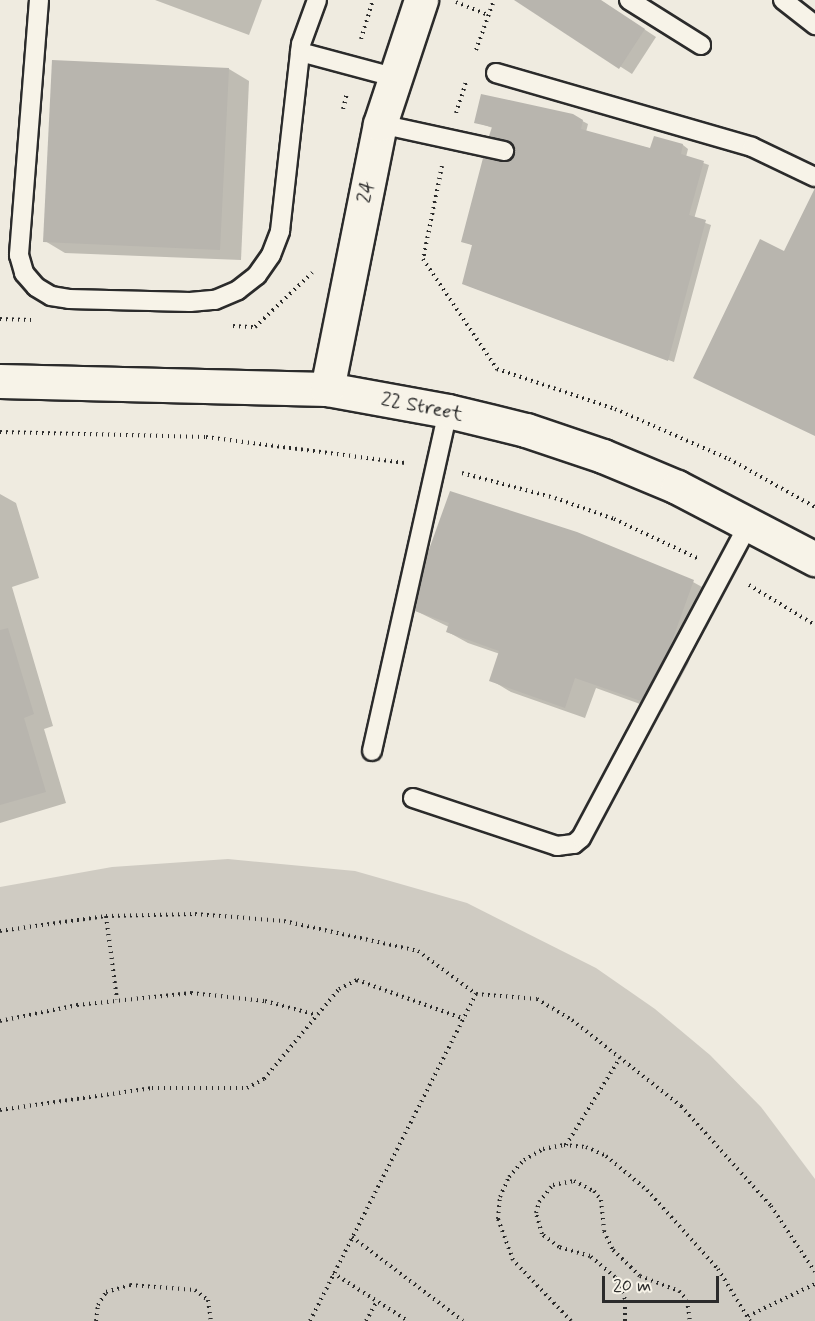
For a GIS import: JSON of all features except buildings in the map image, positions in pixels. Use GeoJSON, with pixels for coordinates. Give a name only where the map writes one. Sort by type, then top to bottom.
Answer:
{"type":"FeatureCollection","features":[{"type":"Feature","properties":{"kind":"street","name":"24"},"geometry":{"type":"LineString","coordinates":[[327,389],[380,124],[393,78],[421,0]]}},
{"type":"Feature","properties":{"kind":"street","name":"22 Street"},"geometry":{"type":"LineString","coordinates":[[0,381],[327,389],[447,411],[526,430],[603,456],[750,522],[815,559]]}},
{"type":"Feature","properties":{"kind":"lane"},"geometry":{"type":"LineString","coordinates":[[39,0],[19,255],[24,273],[36,287],[51,296],[190,303],[215,300],[238,290],[257,274],[271,255],[279,231],[300,52],[317,0]]}},
{"type":"Feature","properties":{"kind":"lane"},"geometry":{"type":"LineString","coordinates":[[629,0],[701,45]]}},
{"type":"Feature","properties":{"kind":"lane"},"geometry":{"type":"LineString","coordinates":[[783,0],[815,25]]}},
{"type":"Feature","properties":{"kind":"lane"},"geometry":{"type":"LineString","coordinates":[[300,52],[393,78]]}},
{"type":"Feature","properties":{"kind":"lane"},"geometry":{"type":"LineString","coordinates":[[496,73],[752,147],[815,177]]}},
{"type":"Feature","properties":{"kind":"lane"},"geometry":{"type":"LineString","coordinates":[[380,124],[504,151]]}},
{"type":"Feature","properties":{"kind":"lane"},"geometry":{"type":"LineString","coordinates":[[372,751],[447,411]]}},
{"type":"Feature","properties":{"kind":"lane"},"geometry":{"type":"LineString","coordinates":[[413,798],[557,846],[574,844],[585,830],[750,522]]}},
{"type":"Feature","properties":{"kind":"path"},"geometry":{"type":"LineString","coordinates":[[343,112],[353,67],[374,0]]}},
{"type":"Feature","properties":{"kind":"path"},"geometry":{"type":"LineString","coordinates":[[450,0],[488,15]]}},
{"type":"Feature","properties":{"kind":"path"},"geometry":{"type":"LineString","coordinates":[[473,60],[495,0]]}},
{"type":"Feature","properties":{"kind":"path"},"geometry":{"type":"LineString","coordinates":[[470,71],[448,138],[423,259],[497,369],[615,409],[729,459],[815,507]]}},
{"type":"Feature","properties":{"kind":"path"},"geometry":{"type":"LineString","coordinates":[[220,326],[255,327],[312,272],[314,261]]}},
{"type":"Feature","properties":{"kind":"path"},"geometry":{"type":"LineString","coordinates":[[0,319],[35,320]]}},
{"type":"Feature","properties":{"kind":"path"},"geometry":{"type":"LineString","coordinates":[[0,931],[106,916],[195,914],[273,920],[370,938],[431,957],[476,994],[537,999],[567,1016],[681,1106],[728,1154],[771,1206],[815,1272]]}},
{"type":"Feature","properties":{"kind":"path"},"geometry":{"type":"LineString","coordinates":[[106,916],[117,999]]}},
{"type":"Feature","properties":{"kind":"path"},"geometry":{"type":"LineString","coordinates":[[0,1110],[152,1088],[247,1088],[264,1079],[344,985],[357,980],[464,1019]]}},
{"type":"Feature","properties":{"kind":"path"},"geometry":{"type":"LineString","coordinates":[[0,1021],[117,999],[191,993],[229,996],[317,1015]]}},
{"type":"Feature","properties":{"kind":"path"},"geometry":{"type":"LineString","coordinates":[[310,1321],[476,994]]}},
{"type":"Feature","properties":{"kind":"path"},"geometry":{"type":"LineString","coordinates":[[566,1145],[620,1058]]}},
{"type":"Feature","properties":{"kind":"path"},"geometry":{"type":"LineString","coordinates":[[572,1321],[513,1260],[498,1219],[500,1197],[509,1176],[524,1160],[543,1149],[566,1145],[586,1147],[606,1156],[647,1190],[691,1236],[750,1321]]}},
{"type":"Feature","properties":{"kind":"path"},"geometry":{"type":"LineString","coordinates":[[625,1321],[625,1299],[615,1277],[590,1256],[559,1247],[542,1234],[536,1213],[539,1202],[553,1185],[574,1181],[594,1191],[601,1200],[604,1231],[613,1250],[640,1276],[680,1291],[687,1300],[690,1321]]}},
{"type":"Feature","properties":{"kind":"path"},"geometry":{"type":"LineString","coordinates":[[351,1238],[463,1321]]}},
{"type":"Feature","properties":{"kind":"path"},"geometry":{"type":"LineString","coordinates":[[333,1273],[408,1321]]}},
{"type":"Feature","properties":{"kind":"path"},"geometry":{"type":"LineString","coordinates":[[748,1316],[815,1284]]}},
{"type":"Feature","properties":{"kind":"path"},"geometry":{"type":"LineString","coordinates":[[96,1321],[98,1305],[106,1292],[130,1285],[195,1290],[208,1300],[212,1321]]}},
{"type":"Feature","properties":{"kind":"path"},"geometry":{"type":"LineString","coordinates":[[366,1321],[377,1300]]}},
{"type":"Feature","properties":{"kind":"shaded area"},"geometry":{"type":"Polygon","coordinates":[[[228,859],[355,871],[467,903],[596,968],[655,1009],[710,1055],[761,1107],[815,1179],[815,1321],[0,1321],[0,887],[112,867],[228,859]]]}}]}
